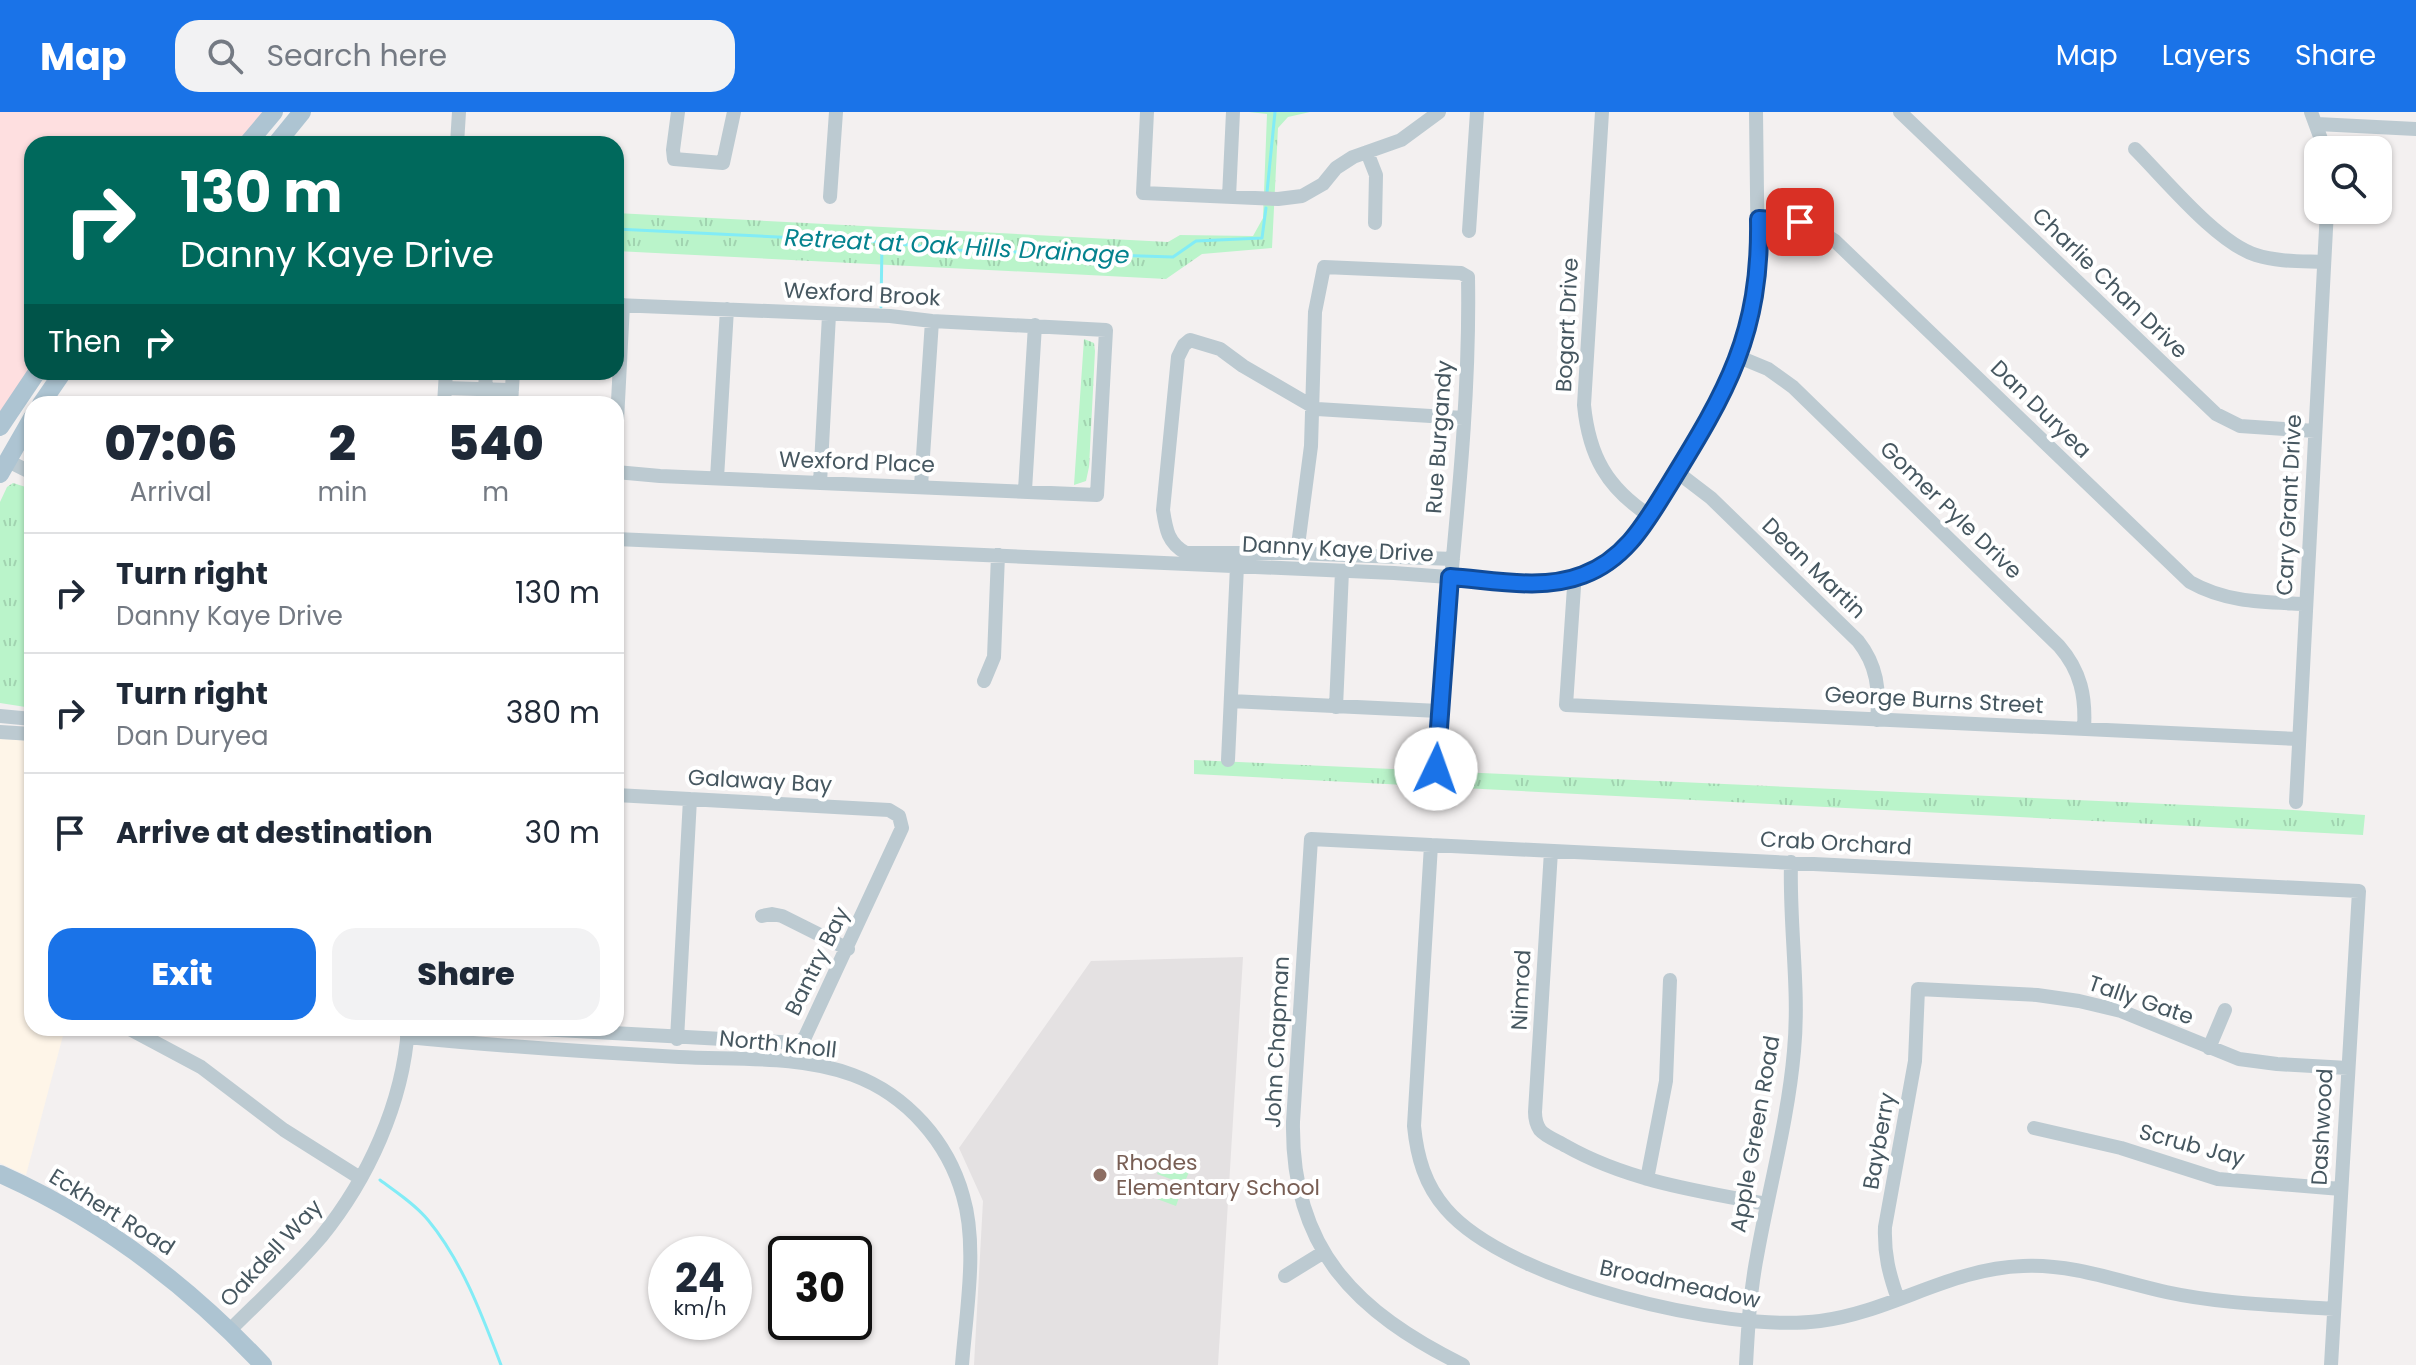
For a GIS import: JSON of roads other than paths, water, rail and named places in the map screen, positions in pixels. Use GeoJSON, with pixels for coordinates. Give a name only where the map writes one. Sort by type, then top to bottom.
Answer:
{"type":"FeatureCollection","features":[{"type":"Feature","properties":{"kind":"main road"},"geometry":{"type":"LineString","coordinates":[[254,136],[274,112]]}},
{"type":"Feature","properties":{"kind":"main road"},"geometry":{"type":"LineString","coordinates":[[282,136],[302,112]]}},
{"type":"Feature","properties":{"kind":"main road"},"geometry":{"type":"LineString","coordinates":[[0,427],[32,380]]}},
{"type":"Feature","properties":{"kind":"main road"},"geometry":{"type":"LineString","coordinates":[[4,467],[24,432]]}},
{"type":"Feature","properties":{"kind":"main road","name":"Eckhert Road"},"geometry":{"type":"LineString","coordinates":[[0,1174],[123,1242],[158,1267],[230,1330],[263,1365]]}},
{"type":"Feature","properties":{"kind":"street"},"geometry":{"type":"LineString","coordinates":[[458,136],[459,112]]}},
{"type":"Feature","properties":{"kind":"street"},"geometry":{"type":"LineString","coordinates":[[678,112],[674,159],[723,163],[734,112]]}},
{"type":"Feature","properties":{"kind":"street"},"geometry":{"type":"LineString","coordinates":[[830,197],[836,112]]}},
{"type":"Feature","properties":{"kind":"street"},"geometry":{"type":"LineString","coordinates":[[1147,112],[1143,193],[1278,199],[1302,196],[1323,184],[1333,164],[1401,140],[1439,112]]}},
{"type":"Feature","properties":{"kind":"street"},"geometry":{"type":"LineString","coordinates":[[1229,197],[1233,112]]}},
{"type":"Feature","properties":{"kind":"street"},"geometry":{"type":"LineString","coordinates":[[1469,231],[1477,112]]}},
{"type":"Feature","properties":{"kind":"street","name":"Bogart Drive"},"geometry":{"type":"LineString","coordinates":[[1602,112],[1584,405],[1595,456],[1623,497],[1650,516]]}},
{"type":"Feature","properties":{"kind":"street","name":"Danny Kaye Drive"},"geometry":{"type":"LineString","coordinates":[[624,539],[1297,568],[1539,583],[1572,579],[1596,570],[1634,540],[1714,412],[1739,357],[1753,309],[1758,275],[1756,112]]}},
{"type":"Feature","properties":{"kind":"street","name":"Charlie Chan Drive"},"geometry":{"type":"LineString","coordinates":[[1900,112],[2216,414],[2240,426],[2315,431]]}},
{"type":"Feature","properties":{"kind":"street"},"geometry":{"type":"LineString","coordinates":[[2314,118],[2416,129]]}},
{"type":"Feature","properties":{"kind":"street"},"geometry":{"type":"LineString","coordinates":[[2135,149],[2236,246],[2275,260],[2324,262]]}},
{"type":"Feature","properties":{"kind":"street"},"geometry":{"type":"LineString","coordinates":[[1367,152],[1376,175],[1375,223]]}},
{"type":"Feature","properties":{"kind":"street","name":"Dan Duryea"},"geometry":{"type":"LineString","coordinates":[[1759,219],[1800,222],[1817,228],[1835,241],[2190,582],[2219,596],[2239,600],[2306,604]]}},
{"type":"Feature","properties":{"kind":"street","name":"Cary Grant Drive"},"geometry":{"type":"LineString","coordinates":[[2296,802],[2326,224]]}},
{"type":"Feature","properties":{"kind":"street","name":"Rue Burgandy"},"geometry":{"type":"LineString","coordinates":[[1311,405],[1315,312],[1324,267],[1461,273],[1468,277],[1463,418],[1436,769]]}},
{"type":"Feature","properties":{"kind":"street","name":"Wexford Brook"},"geometry":{"type":"LineString","coordinates":[[624,305],[890,316],[1106,330],[1097,495]]}},
{"type":"Feature","properties":{"kind":"street"},"geometry":{"type":"LineString","coordinates":[[717,478],[727,309]]}},
{"type":"Feature","properties":{"kind":"street"},"geometry":{"type":"LineString","coordinates":[[820,483],[829,315]]}},
{"type":"Feature","properties":{"kind":"street"},"geometry":{"type":"LineString","coordinates":[[921,486],[932,321]]}},
{"type":"Feature","properties":{"kind":"street"},"geometry":{"type":"LineString","coordinates":[[1025,490],[1035,325]]}},
{"type":"Feature","properties":{"kind":"street"},"geometry":{"type":"LineString","coordinates":[[1453,559],[1297,553],[1186,553],[1176,548],[1166,534],[1163,510],[1178,357],[1190,340],[1220,349],[1317,409],[1463,418]]}},
{"type":"Feature","properties":{"kind":"street","name":"Gomer Pyle Drive"},"geometry":{"type":"LineString","coordinates":[[1739,357],[1768,369],[1793,387],[2059,646],[2071,661],[2082,686],[2084,729]]}},
{"type":"Feature","properties":{"kind":"street"},"geometry":{"type":"LineString","coordinates":[[444,396],[446,380]]}},
{"type":"Feature","properties":{"kind":"street"},"geometry":{"type":"LineString","coordinates":[[485,390],[486,380]]}},
{"type":"Feature","properties":{"kind":"street"},"geometry":{"type":"LineString","coordinates":[[445,388],[485,390],[508,396]]}},
{"type":"Feature","properties":{"kind":"street"},"geometry":{"type":"LineString","coordinates":[[1297,568],[1311,446],[1311,405]]}},
{"type":"Feature","properties":{"kind":"street"},"geometry":{"type":"LineString","coordinates":[[4,467],[24,471]]}},
{"type":"Feature","properties":{"kind":"street","name":"Wexford Place"},"geometry":{"type":"LineString","coordinates":[[624,472],[1097,495]]}},
{"type":"Feature","properties":{"kind":"street","name":"Dean Martin"},"geometry":{"type":"LineString","coordinates":[[1677,472],[1711,498],[1858,641],[1872,664],[1877,681],[1877,720]]}},
{"type":"Feature","properties":{"kind":"street"},"geometry":{"type":"LineString","coordinates":[[984,681],[994,657],[998,555]]}},
{"type":"Feature","properties":{"kind":"street"},"geometry":{"type":"LineString","coordinates":[[1228,760],[1237,566]]}},
{"type":"Feature","properties":{"kind":"street"},"geometry":{"type":"LineString","coordinates":[[1336,707],[1342,571]]}},
{"type":"Feature","properties":{"kind":"street","name":"George Burns Street"},"geometry":{"type":"LineString","coordinates":[[1572,579],[1566,705],[2299,739]]}},
{"type":"Feature","properties":{"kind":"street"},"geometry":{"type":"LineString","coordinates":[[1231,701],[1439,711]]}},
{"type":"Feature","properties":{"kind":"street"},"geometry":{"type":"LineString","coordinates":[[0,716],[24,718]]}},
{"type":"Feature","properties":{"kind":"street"},"geometry":{"type":"LineString","coordinates":[[0,732],[24,734]]}},
{"type":"Feature","properties":{"kind":"street","name":"Galaway Bay"},"geometry":{"type":"LineString","coordinates":[[624,795],[889,810],[899,816]]}},
{"type":"Feature","properties":{"kind":"street"},"geometry":{"type":"LineString","coordinates":[[677,1039],[690,799]]}},
{"type":"Feature","properties":{"kind":"street","name":"Bantry Bay"},"geometry":{"type":"LineString","coordinates":[[624,1034],[798,1043],[805,1037],[901,835],[899,816]]}},
{"type":"Feature","properties":{"kind":"street","name":"Crab Orchard"},"geometry":{"type":"LineString","coordinates":[[1311,839],[2359,891]]}},
{"type":"Feature","properties":{"kind":"street","name":"John Chapman"},"geometry":{"type":"LineString","coordinates":[[1311,839],[1293,1148],[1300,1195],[1324,1252],[1346,1284],[1379,1315],[1463,1365]]}},
{"type":"Feature","properties":{"kind":"street","name":"Broadmeadow"},"geometry":{"type":"LineString","coordinates":[[1431,845],[1414,1126],[1422,1167],[1439,1202],[1467,1229],[1550,1273],[1642,1302],[1748,1322],[1794,1324],[1824,1321],[1853,1314],[1966,1274],[1993,1268],[2049,1265],[2077,1268],[2166,1292],[2219,1301],[2334,1309]]}},
{"type":"Feature","properties":{"kind":"street","name":"Nimrod"},"geometry":{"type":"LineString","coordinates":[[1551,851],[1535,1121],[1540,1130],[1579,1153],[1647,1179]]}},
{"type":"Feature","properties":{"kind":"street","name":"Apple Green Road"},"geometry":{"type":"LineString","coordinates":[[1746,1365],[1756,1258],[1787,1104],[1794,1051],[1796,1010],[1789,907],[1791,862]]}},
{"type":"Feature","properties":{"kind":"street","name":"Dashwood"},"geometry":{"type":"LineString","coordinates":[[2331,1365],[2359,891]]}},
{"type":"Feature","properties":{"kind":"street"},"geometry":{"type":"LineString","coordinates":[[762,916],[782,916],[848,949]]}},
{"type":"Feature","properties":{"kind":"street"},"geometry":{"type":"LineString","coordinates":[[1670,980],[1666,1081],[1647,1179],[1767,1204]]}},
{"type":"Feature","properties":{"kind":"street","name":"Tally Gate"},"geometry":{"type":"LineString","coordinates":[[1918,989],[2037,995],[2079,1001],[2121,1011],[2209,1048],[2258,1062],[2348,1068]]}},
{"type":"Feature","properties":{"kind":"street","name":"Bayberry"},"geometry":{"type":"LineString","coordinates":[[1898,1299],[1887,1268],[1885,1227],[1915,1061],[1918,989]]}},
{"type":"Feature","properties":{"kind":"street"},"geometry":{"type":"LineString","coordinates":[[2209,1048],[2225,1010]]}},
{"type":"Feature","properties":{"kind":"street"},"geometry":{"type":"LineString","coordinates":[[143,1036],[201,1067],[284,1130],[360,1178]]}},
{"type":"Feature","properties":{"kind":"street","name":"Oakdell Way"},"geometry":{"type":"LineString","coordinates":[[230,1330],[322,1234],[360,1178],[390,1115],[405,1059],[408,1036]]}},
{"type":"Feature","properties":{"kind":"street","name":"North Knoll"},"geometry":{"type":"LineString","coordinates":[[441,1036],[566,1051],[813,1065],[854,1075],[886,1091],[930,1131],[952,1167],[964,1198],[969,1251],[962,1365]]}},
{"type":"Feature","properties":{"kind":"street","name":"Scrub Jay"},"geometry":{"type":"LineString","coordinates":[[2034,1128],[2121,1148],[2218,1179],[2341,1189]]}},
{"type":"Feature","properties":{"kind":"street"},"geometry":{"type":"LineString","coordinates":[[1285,1276],[1324,1252]]}},
{"type":"Feature","properties":{"kind":"waterway"},"geometry":{"type":"LineString","coordinates":[[1267,192],[1275,112]]}},
{"type":"Feature","properties":{"kind":"waterway","name":"Retreat at Oak Hills Drainage"},"geometry":{"type":"LineString","coordinates":[[624,229],[882,242],[954,250],[1173,257],[1196,241],[1262,238],[1266,208]]}},
{"type":"Feature","properties":{"kind":"waterway"},"geometry":{"type":"LineString","coordinates":[[881,307],[882,243]]}},
{"type":"Feature","properties":{"kind":"waterway"},"geometry":{"type":"LineString","coordinates":[[380,1180],[417,1209],[440,1236],[470,1289],[501,1365]]}},
{"type":"Feature","properties":{"kind":"place","name":"Rhodes Elementary School"},"geometry":{"type":"Point","coordinates":[1100,1175]}}]}
